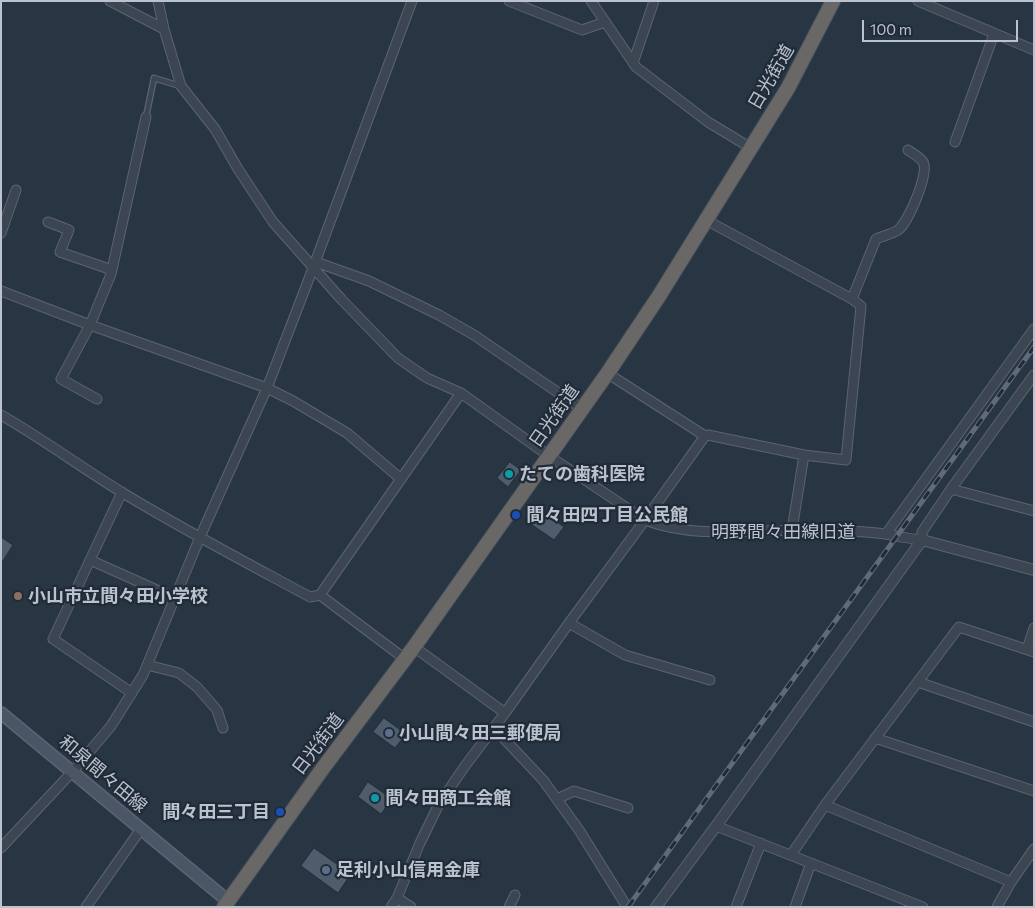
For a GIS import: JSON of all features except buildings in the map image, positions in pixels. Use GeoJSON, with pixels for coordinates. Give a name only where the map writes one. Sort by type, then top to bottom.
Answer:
{"type":"FeatureCollection","features":[{"type":"Feature","properties":{"kind":"highway","name":"日光街道"},"geometry":{"type":"LineString","coordinates":[[228,905],[323,768],[410,653],[607,374],[659,296],[788,88],[833,1]]}},
{"type":"Feature","properties":{"kind":"main road","name":"和泉間々田線"},"geometry":{"type":"LineString","coordinates":[[1,713],[73,771],[228,905]]}},
{"type":"Feature","properties":{"kind":"street"},"geometry":{"type":"LineString","coordinates":[[110,1],[164,29]]}},
{"type":"Feature","properties":{"kind":"street"},"geometry":{"type":"LineString","coordinates":[[158,1],[164,29],[181,86]]}},
{"type":"Feature","properties":{"kind":"street"},"geometry":{"type":"LineString","coordinates":[[1,848],[73,771],[111,726],[147,666],[200,537],[267,388],[315,265],[412,1]]}},
{"type":"Feature","properties":{"kind":"street"},"geometry":{"type":"LineString","coordinates":[[509,1],[582,30],[605,22]]}},
{"type":"Feature","properties":{"kind":"street"},"geometry":{"type":"LineString","coordinates":[[591,1],[636,67],[708,122],[751,148]]}},
{"type":"Feature","properties":{"kind":"street"},"geometry":{"type":"LineString","coordinates":[[633,62],[654,1]]}},
{"type":"Feature","properties":{"kind":"street"},"geometry":{"type":"LineString","coordinates":[[918,1],[1034,50]]}},
{"type":"Feature","properties":{"kind":"street"},"geometry":{"type":"LineString","coordinates":[[955,142],[994,34]]}},
{"type":"Feature","properties":{"kind":"street","name":"明野間々田線旧道"},"geometry":{"type":"LineString","coordinates":[[181,86],[215,129],[238,170],[274,222],[398,358],[427,378],[461,394],[645,520],[669,528],[697,531],[830,530],[886,534],[922,540],[1034,570]]}},
{"type":"Feature","properties":{"kind":"street"},"geometry":{"type":"LineString","coordinates":[[97,399],[61,379],[90,325],[112,270],[146,117]]}},
{"type":"Feature","properties":{"kind":"street"},"geometry":{"type":"LineString","coordinates":[[852,299],[876,239],[898,230],[905,223],[921,188],[925,168],[923,161],[908,150]]}},
{"type":"Feature","properties":{"kind":"street"},"geometry":{"type":"LineString","coordinates":[[1,233],[16,190]]}},
{"type":"Feature","properties":{"kind":"street"},"geometry":{"type":"LineString","coordinates":[[607,374],[705,436],[708,435],[804,455],[846,460],[861,306],[852,299],[706,220]]}},
{"type":"Feature","properties":{"kind":"street"},"geometry":{"type":"LineString","coordinates":[[48,222],[68,230],[60,252],[112,270]]}},
{"type":"Feature","properties":{"kind":"street"},"geometry":{"type":"LineString","coordinates":[[315,265],[369,281],[439,315],[474,336],[582,409]]}},
{"type":"Feature","properties":{"kind":"street"},"geometry":{"type":"LineString","coordinates":[[1,291],[267,388],[347,433],[401,478]]}},
{"type":"Feature","properties":{"kind":"street"},"geometry":{"type":"LineString","coordinates":[[886,534],[1034,329]]}},
{"type":"Feature","properties":{"kind":"street"},"geometry":{"type":"LineString","coordinates":[[656,907],[922,540],[922,532],[950,489],[1029,389],[1034,375]]}},
{"type":"Feature","properties":{"kind":"street"},"geometry":{"type":"LineString","coordinates":[[1,415],[122,492],[310,597],[320,595],[461,394]]}},
{"type":"Feature","properties":{"kind":"street"},"geometry":{"type":"LineString","coordinates":[[391,907],[397,898],[439,804],[705,436]]}},
{"type":"Feature","properties":{"kind":"street"},"geometry":{"type":"LineString","coordinates":[[792,530],[804,455]]}},
{"type":"Feature","properties":{"kind":"street"},"geometry":{"type":"LineString","coordinates":[[950,489],[1034,511]]}},
{"type":"Feature","properties":{"kind":"street"},"geometry":{"type":"LineString","coordinates":[[122,492],[53,639],[132,692]]}},
{"type":"Feature","properties":{"kind":"street"},"geometry":{"type":"LineString","coordinates":[[90,560],[175,598]]}},
{"type":"Feature","properties":{"kind":"street"},"geometry":{"type":"LineString","coordinates":[[320,595],[505,713]]}},
{"type":"Feature","properties":{"kind":"street"},"geometry":{"type":"LineString","coordinates":[[568,623],[625,655],[710,680]]}},
{"type":"Feature","properties":{"kind":"street"},"geometry":{"type":"LineString","coordinates":[[791,855],[825,805],[959,627],[1030,650],[1034,628]]}},
{"type":"Feature","properties":{"kind":"street"},"geometry":{"type":"LineString","coordinates":[[147,666],[179,673],[197,688],[217,710],[223,728]]}},
{"type":"Feature","properties":{"kind":"street"},"geometry":{"type":"LineString","coordinates":[[918,682],[1034,722]]}},
{"type":"Feature","properties":{"kind":"street"},"geometry":{"type":"LineString","coordinates":[[494,728],[543,780],[579,830],[627,907]]}},
{"type":"Feature","properties":{"kind":"street"},"geometry":{"type":"LineString","coordinates":[[875,738],[1034,791]]}},
{"type":"Feature","properties":{"kind":"street"},"geometry":{"type":"LineString","coordinates":[[557,799],[574,791],[628,808]]}},
{"type":"Feature","properties":{"kind":"street"},"geometry":{"type":"LineString","coordinates":[[825,805],[1012,882]]}},
{"type":"Feature","properties":{"kind":"street"},"geometry":{"type":"LineString","coordinates":[[716,826],[923,907]]}},
{"type":"Feature","properties":{"kind":"street"},"geometry":{"type":"LineString","coordinates":[[86,907],[141,829]]}},
{"type":"Feature","properties":{"kind":"street"},"geometry":{"type":"LineString","coordinates":[[736,907],[761,843]]}},
{"type":"Feature","properties":{"kind":"street"},"geometry":{"type":"LineString","coordinates":[[997,907],[1034,850]]}},
{"type":"Feature","properties":{"kind":"street"},"geometry":{"type":"LineString","coordinates":[[795,907],[810,863]]}},
{"type":"Feature","properties":{"kind":"street"},"geometry":{"type":"LineString","coordinates":[[509,907],[515,895]]}},
{"type":"Feature","properties":{"kind":"street"},"geometry":{"type":"LineString","coordinates":[[397,898],[411,907]]}},
{"type":"Feature","properties":{"kind":"lane"},"geometry":{"type":"LineString","coordinates":[[146,117],[154,78],[181,86]]}},
{"type":"Feature","properties":{"kind":"railway"},"geometry":{"type":"LineString","coordinates":[[628,907],[1034,347]]}},
{"type":"Feature","properties":{"kind":"place","name":"たての歯科医院"},"geometry":{"type":"Point","coordinates":[509,474]}},
{"type":"Feature","properties":{"kind":"place","name":"間々田四丁目公民館"},"geometry":{"type":"Point","coordinates":[516,515]}},
{"type":"Feature","properties":{"kind":"place","name":"小山市立間々田小学校"},"geometry":{"type":"Point","coordinates":[18,596]}},
{"type":"Feature","properties":{"kind":"place","name":"小山間々田三郵便局"},"geometry":{"type":"Point","coordinates":[389,733]}},
{"type":"Feature","properties":{"kind":"place","name":"間々田商工会館"},"geometry":{"type":"Point","coordinates":[375,798]}},
{"type":"Feature","properties":{"kind":"place","name":"間々田三丁目"},"geometry":{"type":"Point","coordinates":[280,812]}},
{"type":"Feature","properties":{"kind":"place","name":"足利小山信用金庫"},"geometry":{"type":"Point","coordinates":[326,870]}}]}
